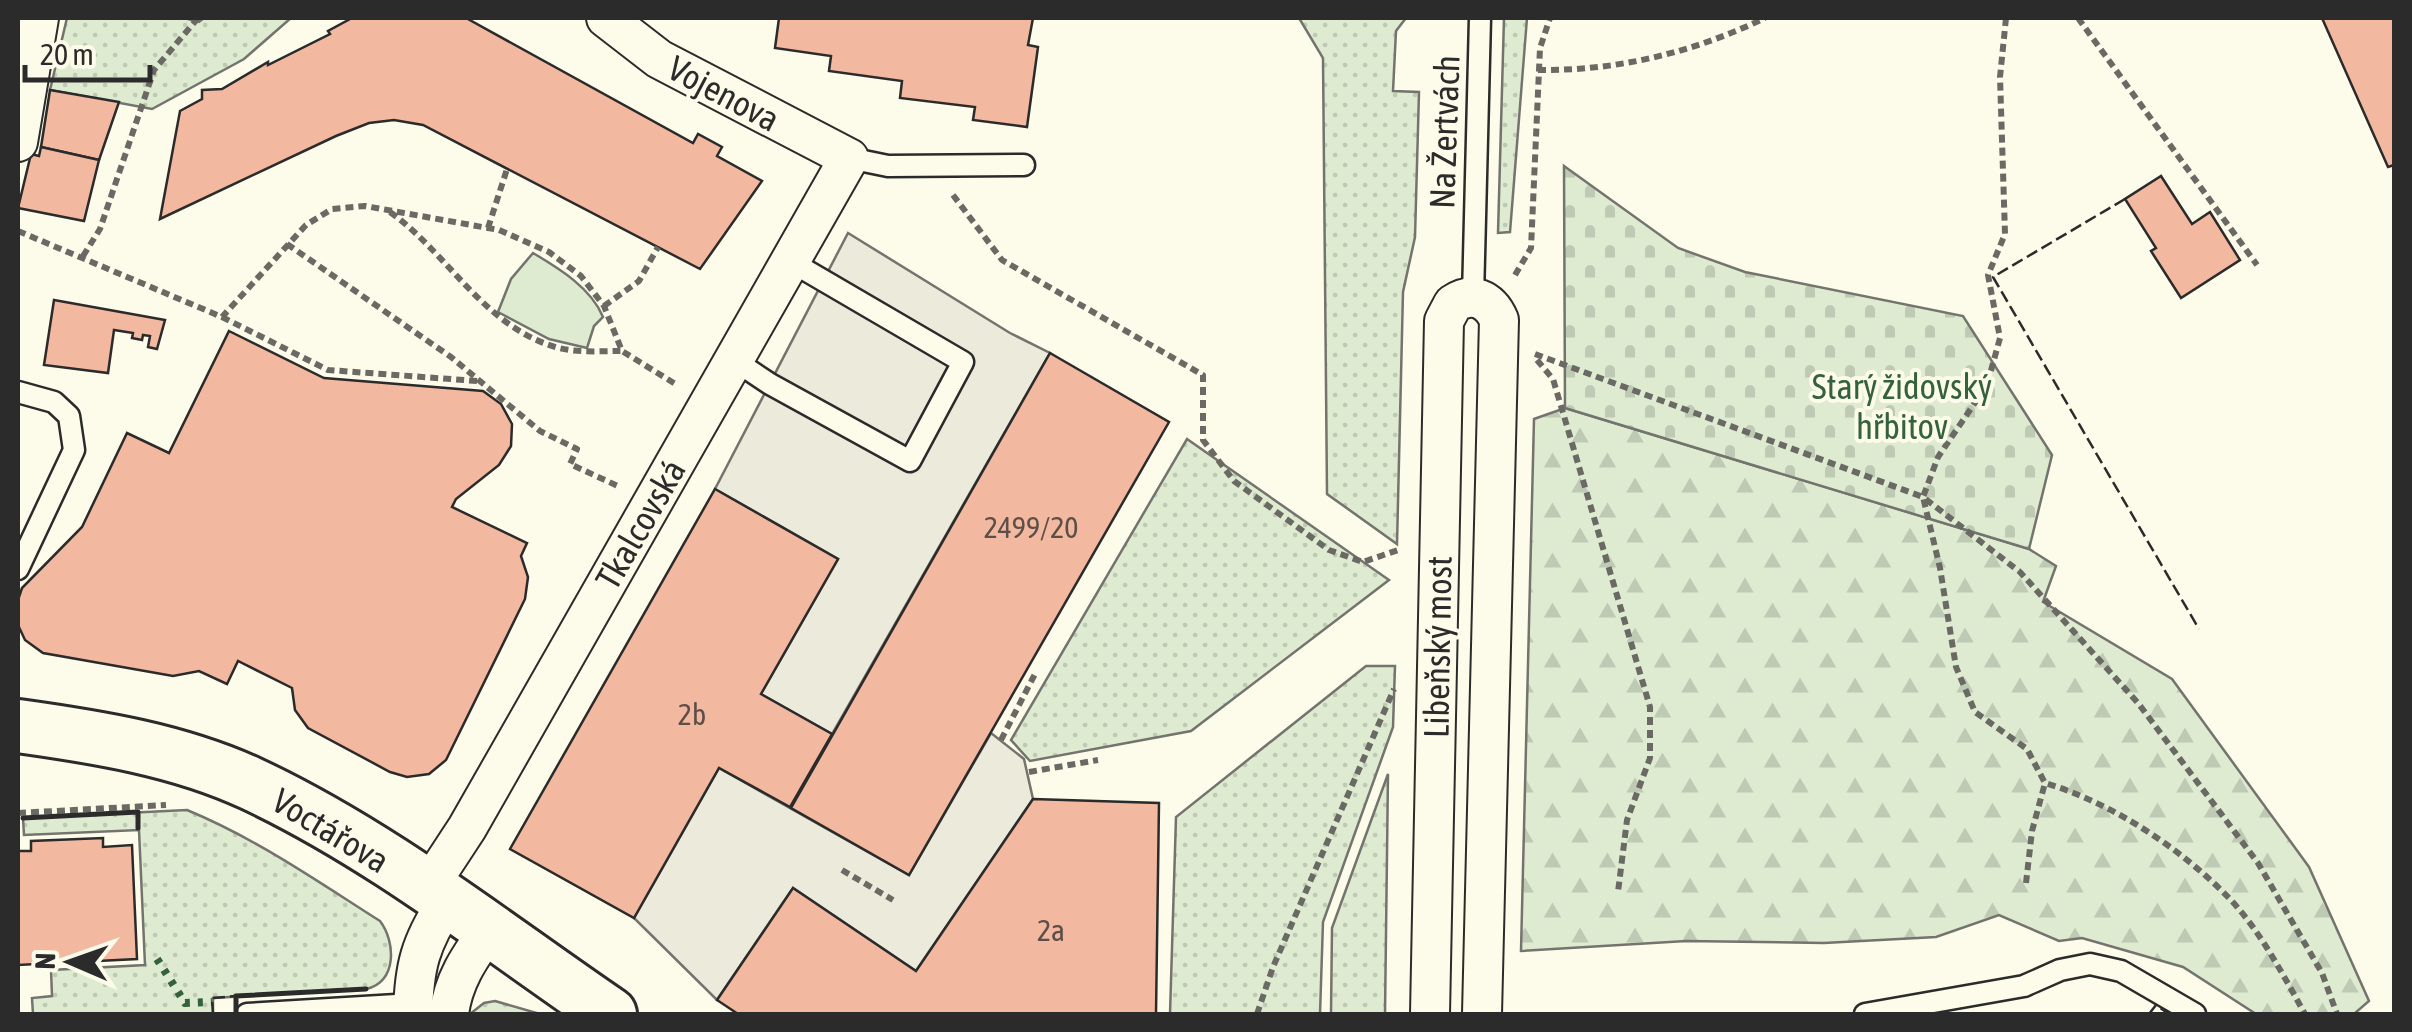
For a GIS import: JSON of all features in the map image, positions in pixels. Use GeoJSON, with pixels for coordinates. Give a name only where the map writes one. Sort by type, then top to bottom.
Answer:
{"type":"FeatureCollection","features":[{"type":"Feature","properties":{"kind":"main road","name":"Voctářova"},"geometry":{"type":"LineString","coordinates":[[18,726],[138,747],[250,783],[302,810],[454,907],[610,1014]]}},
{"type":"Feature","properties":{"kind":"street"},"geometry":{"type":"LineString","coordinates":[[18,142],[39,18]]}},
{"type":"Feature","properties":{"kind":"street","name":"Vojenova"},"geometry":{"type":"LineString","coordinates":[[606,18],[659,59],[848,158]]}},
{"type":"Feature","properties":{"kind":"street","name":"Tkalcovská"},"geometry":{"type":"LineString","coordinates":[[454,907],[468,828],[848,158]]}},
{"type":"Feature","properties":{"kind":"street","name":"Libeňský most"},"geometry":{"type":"LineString","coordinates":[[1430,1014],[1444,322],[1453,304],[1473,297],[1483,299],[1499,320],[1482,1014]]}},
{"type":"Feature","properties":{"kind":"street"},"geometry":{"type":"LineString","coordinates":[[413,1009],[418,955],[426,933],[454,907]]}},
{"type":"Feature","properties":{"kind":"street"},"geometry":{"type":"LineString","coordinates":[[449,1014],[460,971],[454,907]]}},
{"type":"Feature","properties":{"kind":"lane","name":"Na Žertvách"},"geometry":{"type":"LineString","coordinates":[[1473,297],[1480,18]]}},
{"type":"Feature","properties":{"kind":"lane"},"geometry":{"type":"LineString","coordinates":[[848,158],[888,166],[1024,165]]}},
{"type":"Feature","properties":{"kind":"lane"},"geometry":{"type":"LineString","coordinates":[[734,360],[910,461],[963,362],[790,261]]}},
{"type":"Feature","properties":{"kind":"lane"},"geometry":{"type":"LineString","coordinates":[[18,392],[54,402],[69,416],[74,450],[18,569]]}},
{"type":"Feature","properties":{"kind":"lane"},"geometry":{"type":"LineString","coordinates":[[1865,1014],[2024,986],[2060,970],[2090,964],[2121,971],[2195,1014]]}},
{"type":"Feature","properties":{"kind":"lane"},"geometry":{"type":"LineString","coordinates":[[247,1014],[413,1009]]}},
{"type":"Feature","properties":{"kind":"path"},"geometry":{"type":"LineString","coordinates":[[1532,248],[1538,70],[1550,18]]}},
{"type":"Feature","properties":{"kind":"path"},"geometry":{"type":"LineString","coordinates":[[1538,70],[1620,65],[1673,54],[1765,18]]}},
{"type":"Feature","properties":{"kind":"path"},"geometry":{"type":"LineString","coordinates":[[2006,18],[2000,78],[2005,234],[1988,275],[2000,338],[1987,385],[1938,457],[1923,497],[1940,568],[1956,667],[1976,712],[2027,749],[2045,783],[2032,832],[2026,883]]}},
{"type":"Feature","properties":{"kind":"path"},"geometry":{"type":"LineString","coordinates":[[2078,18],[2257,265]]}},
{"type":"Feature","properties":{"kind":"path"},"geometry":{"type":"LineString","coordinates":[[83,256],[100,230],[154,70],[193,19]]}},
{"type":"Feature","properties":{"kind":"path"},"geometry":{"type":"LineString","coordinates":[[488,228],[507,169]]}},
{"type":"Feature","properties":{"kind":"path"},"geometry":{"type":"LineString","coordinates":[[951,192],[1002,260],[1203,375],[1204,440],[1234,480],[1330,550],[1363,562],[1408,547]]}},
{"type":"Feature","properties":{"kind":"path"},"geometry":{"type":"LineString","coordinates":[[222,317],[306,225],[332,209],[365,206],[488,228],[549,252],[581,276],[604,306],[622,352]]}},
{"type":"Feature","properties":{"kind":"path"},"geometry":{"type":"LineString","coordinates":[[386,210],[415,230],[466,288],[518,332],[564,349],[622,352],[682,388]]}},
{"type":"Feature","properties":{"kind":"path"},"geometry":{"type":"LineString","coordinates":[[18,231],[222,317],[328,370],[481,382]]}},
{"type":"Feature","properties":{"kind":"path"},"geometry":{"type":"LineString","coordinates":[[287,244],[451,357],[540,431],[578,449],[570,464],[626,490]]}},
{"type":"Feature","properties":{"kind":"path"},"geometry":{"type":"LineString","coordinates":[[604,306],[639,281],[658,247]]}},
{"type":"Feature","properties":{"kind":"path"},"geometry":{"type":"LineString","coordinates":[[1618,892],[1626,820],[1650,758],[1650,707],[1553,379],[1529,352],[1923,497],[2020,572],[2138,704],[2258,863],[2322,973],[2336,1014]]}},
{"type":"Feature","properties":{"kind":"path"},"geometry":{"type":"LineString","coordinates":[[1001,740],[1036,674]]}},
{"type":"Feature","properties":{"kind":"path"},"geometry":{"type":"LineString","coordinates":[[1257,1014],[1396,684]]}},
{"type":"Feature","properties":{"kind":"path"},"geometry":{"type":"LineString","coordinates":[[1029,772],[1098,760]]}},
{"type":"Feature","properties":{"kind":"path"},"geometry":{"type":"LineString","coordinates":[[2045,783],[2083,794],[2134,824],[2188,862],[2230,899],[2274,960],[2305,1014]]}},
{"type":"Feature","properties":{"kind":"path"},"geometry":{"type":"LineString","coordinates":[[18,813],[169,805]]}},
{"type":"Feature","properties":{"kind":"path"},"geometry":{"type":"LineString","coordinates":[[842,870],[894,900]]}},
{"type":"Feature","properties":{"kind":"green space"},"geometry":{"type":"Polygon","coordinates":[[[67,18],[184,18],[199,22],[204,18],[291,18],[244,59],[152,109],[50,90],[67,18]]]}},
{"type":"Feature","properties":{"kind":"green space"},"geometry":{"type":"Polygon","coordinates":[[[1299,18],[1406,18],[1396,31],[1393,91],[1419,92],[1415,237],[1403,292],[1397,544],[1327,494],[1323,58],[1299,18]]]}},
{"type":"Feature","properties":{"kind":"green space"},"geometry":{"type":"Polygon","coordinates":[[[1504,18],[1527,18],[1510,232],[1498,233],[1504,18]]]}},
{"type":"Feature","properties":{"kind":"green space","name":"Starý židovský hřbitov"},"geometry":{"type":"Polygon","coordinates":[[[1564,166],[1678,248],[1745,272],[1963,316],[2052,455],[2029,549],[1565,408],[1564,166]]]}},
{"type":"Feature","properties":{"kind":"green space"},"geometry":{"type":"Polygon","coordinates":[[[533,253],[574,280],[598,307],[603,317],[594,326],[587,348],[549,339],[498,312],[511,279],[533,253]]]}},
{"type":"Feature","properties":{"kind":"green space"},"geometry":{"type":"Polygon","coordinates":[[[1565,408],[2029,549],[2056,566],[2043,602],[2172,679],[2309,867],[2369,1001],[2354,1014],[2256,1014],[2183,967],[2082,938],[2059,941],[1999,915],[1936,937],[1824,943],[1686,941],[1521,951],[1534,419],[1565,408]]]}},
{"type":"Feature","properties":{"kind":"green space"},"geometry":{"type":"Polygon","coordinates":[[[1187,439],[1389,580],[1191,731],[1030,761],[1011,740],[1187,439]]]}},
{"type":"Feature","properties":{"kind":"green space"},"geometry":{"type":"Polygon","coordinates":[[[1366,666],[1395,666],[1393,727],[1323,922],[1320,1014],[1170,1014],[1176,817],[1366,666]]]}},
{"type":"Feature","properties":{"kind":"green space"},"geometry":{"type":"Polygon","coordinates":[[[1388,774],[1385,1014],[1331,1014],[1332,928],[1388,774]]]}},
{"type":"Feature","properties":{"kind":"green space"},"geometry":{"type":"Polygon","coordinates":[[[187,810],[262,847],[380,921],[391,950],[384,979],[366,989],[213,998],[213,1014],[33,1014],[32,998],[52,996],[51,970],[145,965],[139,830],[24,835],[23,818],[187,810]]]}},
{"type":"Feature","properties":{"kind":"green space"},"geometry":{"type":"Polygon","coordinates":[[[495,1001],[540,1014],[470,1014],[484,1003],[495,1001]]]}},
{"type":"Feature","properties":{"kind":"shaded area"},"geometry":{"type":"Polygon","coordinates":[[[848,233],[1010,333],[1050,353],[832,734],[761,694],[838,559],[715,489],[848,233]]]}},
{"type":"Feature","properties":{"kind":"shaded area"},"geometry":{"type":"Polygon","coordinates":[[[991,733],[1024,759],[1033,799],[916,971],[793,888],[717,1000],[634,918],[719,768],[909,875],[991,733]]]}},
{"type":"Feature","properties":{"kind":"building"},"geometry":{"type":"Polygon","coordinates":[[[352,18],[466,18],[693,143],[698,134],[722,147],[717,156],[762,181],[700,269],[423,125],[394,120],[369,123],[336,136],[160,219],[180,111],[202,99],[202,90],[222,89],[268,62],[330,34],[328,31],[352,18]]]}},
{"type":"Feature","properties":{"kind":"building"},"geometry":{"type":"Polygon","coordinates":[[[779,18],[1033,18],[1028,45],[1038,47],[1027,127],[973,120],[975,107],[900,98],[902,81],[829,71],[831,56],[775,48],[779,18]]]}},
{"type":"Feature","properties":{"kind":"building"},"geometry":{"type":"Polygon","coordinates":[[[2322,18],[2394,18],[2394,165],[2388,167],[2322,18]]]}},
{"type":"Feature","properties":{"kind":"building"},"geometry":{"type":"Polygon","coordinates":[[[50,90],[119,102],[99,160],[41,147],[50,90]]]}},
{"type":"Feature","properties":{"kind":"building"},"geometry":{"type":"Polygon","coordinates":[[[41,147],[99,160],[84,221],[18,208],[31,154],[39,156],[41,147]]]}},
{"type":"Feature","properties":{"kind":"building"},"geometry":{"type":"Polygon","coordinates":[[[2161,176],[2192,224],[2210,212],[2240,260],[2181,298],[2125,199],[2161,176]]]}},
{"type":"Feature","properties":{"kind":"building"},"geometry":{"type":"Polygon","coordinates":[[[54,300],[165,320],[157,349],[148,347],[150,336],[143,335],[142,340],[132,338],[133,333],[114,330],[108,373],[44,365],[54,300]]]}},
{"type":"Feature","properties":{"kind":"building"},"geometry":{"type":"Polygon","coordinates":[[[229,331],[324,378],[483,391],[501,404],[512,424],[511,446],[499,465],[456,499],[452,507],[527,543],[521,556],[528,577],[525,599],[446,760],[429,774],[407,777],[390,772],[308,728],[295,710],[292,688],[238,661],[227,684],[199,671],[173,676],[43,653],[25,640],[18,625],[22,588],[82,527],[127,433],[169,453],[229,331]]]}},
{"type":"Feature","properties":{"kind":"building"},"geometry":{"type":"Polygon","coordinates":[[[1050,353],[1169,422],[909,875],[791,808],[1050,353]]]}},
{"type":"Feature","properties":{"kind":"building"},"geometry":{"type":"Polygon","coordinates":[[[715,489],[838,559],[761,694],[832,734],[790,807],[719,768],[634,918],[510,849],[715,489]]]}},
{"type":"Feature","properties":{"kind":"building"},"geometry":{"type":"Polygon","coordinates":[[[1033,799],[1159,803],[1156,1014],[738,1014],[717,1000],[793,888],[916,971],[1033,799]]]}},
{"type":"Feature","properties":{"kind":"building"},"geometry":{"type":"Polygon","coordinates":[[[103,838],[103,847],[132,845],[137,959],[18,965],[18,851],[31,851],[31,841],[103,838]]]}},
{"type":"Feature","properties":{"kind":"hedge"},"geometry":{"type":"LineString","coordinates":[[157,959],[185,1003],[212,1002]]}},
{"type":"Feature","properties":{"kind":"fence"},"geometry":{"type":"LineString","coordinates":[[2125,199],[1993,277],[2199,629]]}},
{"type":"Feature","properties":{"kind":"fence"},"geometry":{"type":"LineString","coordinates":[[213,1014],[212,998],[236,996]]}},
{"type":"Feature","properties":{"kind":"fence"},"geometry":{"type":"LineString","coordinates":[[2149,1014],[2156,1005],[2169,1014]]}},
{"type":"Feature","properties":{"kind":"wall"},"geometry":{"type":"LineString","coordinates":[[23,818],[138,812],[138,828]]}},
{"type":"Feature","properties":{"kind":"wall"},"geometry":{"type":"LineString","coordinates":[[236,1014],[236,996],[366,989]]}}]}
